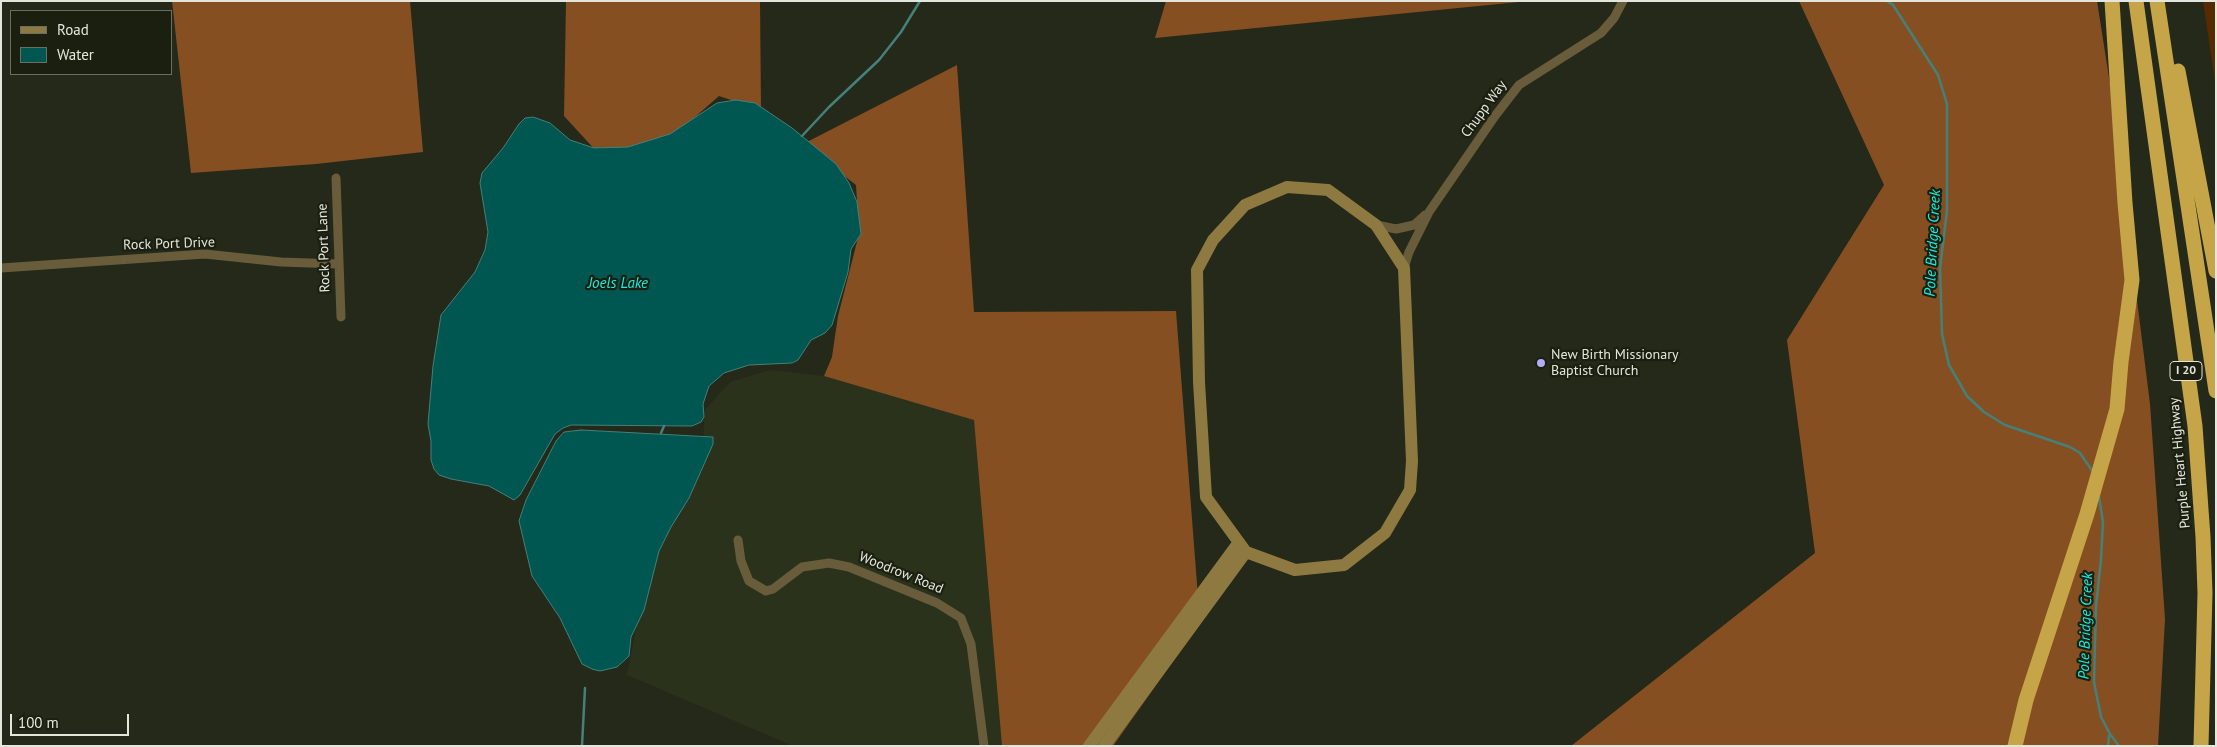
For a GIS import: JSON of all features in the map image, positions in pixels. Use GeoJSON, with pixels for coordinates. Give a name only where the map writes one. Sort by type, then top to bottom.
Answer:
{"type":"FeatureCollection","features":[{"type":"Feature","properties":{"kind":"highway"},"geometry":{"type":"LineString","coordinates":[[2015,746],[2026,700],[2087,514],[2117,409],[2120,362],[2132,280],[2124,203],[2112,1]]}},
{"type":"Feature","properties":{"kind":"highway","name":"Purple Heart Highway"},"geometry":{"type":"LineString","coordinates":[[2136,1],[2195,426],[2203,537],[2204,593],[2201,745]]}},
{"type":"Feature","properties":{"kind":"highway","name":"I 20"},"geometry":{"type":"LineString","coordinates":[[2157,1],[2216,390]]}},
{"type":"Feature","properties":{"kind":"highway"},"geometry":{"type":"LineString","coordinates":[[2164,1],[2216,270]]}},
{"type":"Feature","properties":{"kind":"street","name":"Chupp Way"},"geometry":{"type":"LineString","coordinates":[[1429,212],[1495,116],[1519,85],[1601,32],[1614,18],[1623,1]]}},
{"type":"Feature","properties":{"kind":"street","name":"Rock Port Lane"},"geometry":{"type":"LineString","coordinates":[[336,178],[341,317]]}},
{"type":"Feature","properties":{"kind":"street"},"geometry":{"type":"LineString","coordinates":[[1287,188],[1328,190],[1376,224],[1396,229],[1414,225],[1429,212],[1409,252],[1404,268],[1412,460],[1410,490],[1385,532],[1344,565],[1295,570],[1242,547],[1206,496],[1199,382],[1197,270],[1213,240],[1245,205],[1287,188]]}},
{"type":"Feature","properties":{"kind":"street"},"geometry":{"type":"LineString","coordinates":[[1376,224],[1404,268]]}},
{"type":"Feature","properties":{"kind":"street","name":"Rock Port Drive"},"geometry":{"type":"LineString","coordinates":[[1,268],[205,254],[281,262],[338,264]]}},
{"type":"Feature","properties":{"kind":"street","name":"Woodrow Road"},"geometry":{"type":"LineString","coordinates":[[738,540],[741,561],[749,581],[766,591],[773,590],[802,567],[829,563],[848,567],[938,602],[961,618],[971,644],[984,746]]}},
{"type":"Feature","properties":{"kind":"street"},"geometry":{"type":"LineString","coordinates":[[1097,744],[1242,547]]}},
{"type":"Feature","properties":{"kind":"shaded area"},"geometry":{"type":"Polygon","coordinates":[[[172,1],[410,1],[423,152],[316,164],[191,173],[172,1]]]}},
{"type":"Feature","properties":{"kind":"shaded area"},"geometry":{"type":"Polygon","coordinates":[[[566,1],[760,1],[761,110],[719,96],[669,140],[598,153],[564,116],[566,1]]]}},
{"type":"Feature","properties":{"kind":"shaded area"},"geometry":{"type":"Polygon","coordinates":[[[1166,1],[1529,1],[1155,38],[1166,1]]]}},
{"type":"Feature","properties":{"kind":"shaded area"},"geometry":{"type":"Polygon","coordinates":[[[1799,1],[2097,1],[2110,84],[2150,404],[2165,619],[2158,746],[1571,746],[1815,553],[1787,340],[1884,185],[1799,1]]]}},
{"type":"Feature","properties":{"kind":"shaded area"},"geometry":{"type":"Polygon","coordinates":[[[2203,1],[2216,1],[2216,88],[2203,1]]]}},
{"type":"Feature","properties":{"kind":"shaded area"},"geometry":{"type":"Polygon","coordinates":[[[957,65],[974,312],[1176,311],[1200,623],[1113,746],[1002,746],[974,420],[824,376],[832,357],[838,316],[859,234],[856,185],[803,144],[957,65]]]}},
{"type":"Feature","properties":{"kind":"shaded area"},"geometry":{"type":"Polygon","coordinates":[[[770,370],[824,376],[974,419],[1002,746],[793,746],[627,675],[650,558],[703,442],[705,410],[730,382],[770,370]]]}},
{"type":"Feature","properties":{"kind":"water","name":"Joels Lake"},"geometry":{"type":"Polygon","coordinates":[[[736,100],[755,103],[792,128],[836,164],[849,183],[857,202],[861,234],[851,249],[848,272],[832,325],[825,333],[811,340],[798,360],[792,363],[749,365],[724,373],[709,386],[703,404],[704,417],[701,422],[692,426],[571,425],[563,428],[555,434],[520,495],[514,500],[489,486],[439,475],[434,469],[431,460],[431,441],[428,424],[433,366],[441,315],[475,272],[485,250],[488,232],[480,183],[482,173],[503,148],[519,124],[525,118],[533,117],[550,123],[570,140],[594,148],[628,147],[670,134],[717,103],[736,100]]]}},
{"type":"Feature","properties":{"kind":"water"},"geometry":{"type":"Polygon","coordinates":[[[581,430],[713,437],[713,444],[689,498],[659,551],[644,610],[631,637],[629,656],[617,667],[600,671],[582,664],[560,618],[532,576],[519,521],[526,500],[556,441],[564,432],[581,430]]]}},
{"type":"Feature","properties":{"kind":"waterway"},"geometry":{"type":"LineString","coordinates":[[802,136],[829,107],[879,60],[901,32],[920,1]]}},
{"type":"Feature","properties":{"kind":"waterway","name":"Pole Bridge Creek"},"geometry":{"type":"LineString","coordinates":[[1887,1],[1893,5],[1938,75],[1947,104],[1947,211],[1940,268],[1942,334],[1949,365],[1967,396],[1984,412],[2005,425],[2070,447],[2080,453],[2093,472]]}},
{"type":"Feature","properties":{"kind":"waterway"},"geometry":{"type":"LineString","coordinates":[[661,433],[664,426]]}},
{"type":"Feature","properties":{"kind":"waterway","name":"Pole Bridge Creek"},"geometry":{"type":"LineString","coordinates":[[2099,497],[2103,522],[2096,606],[2094,682],[2101,717],[2119,746]]}},
{"type":"Feature","properties":{"kind":"waterway"},"geometry":{"type":"LineString","coordinates":[[582,746],[585,688]]}},
{"type":"Feature","properties":{"kind":"waterway"},"geometry":{"type":"LineString","coordinates":[[2108,746],[2109,736]]}},
{"type":"Feature","properties":{"kind":"place","name":"New Birth Missionary Baptist Church"},"geometry":{"type":"Point","coordinates":[1541,363]}}]}
